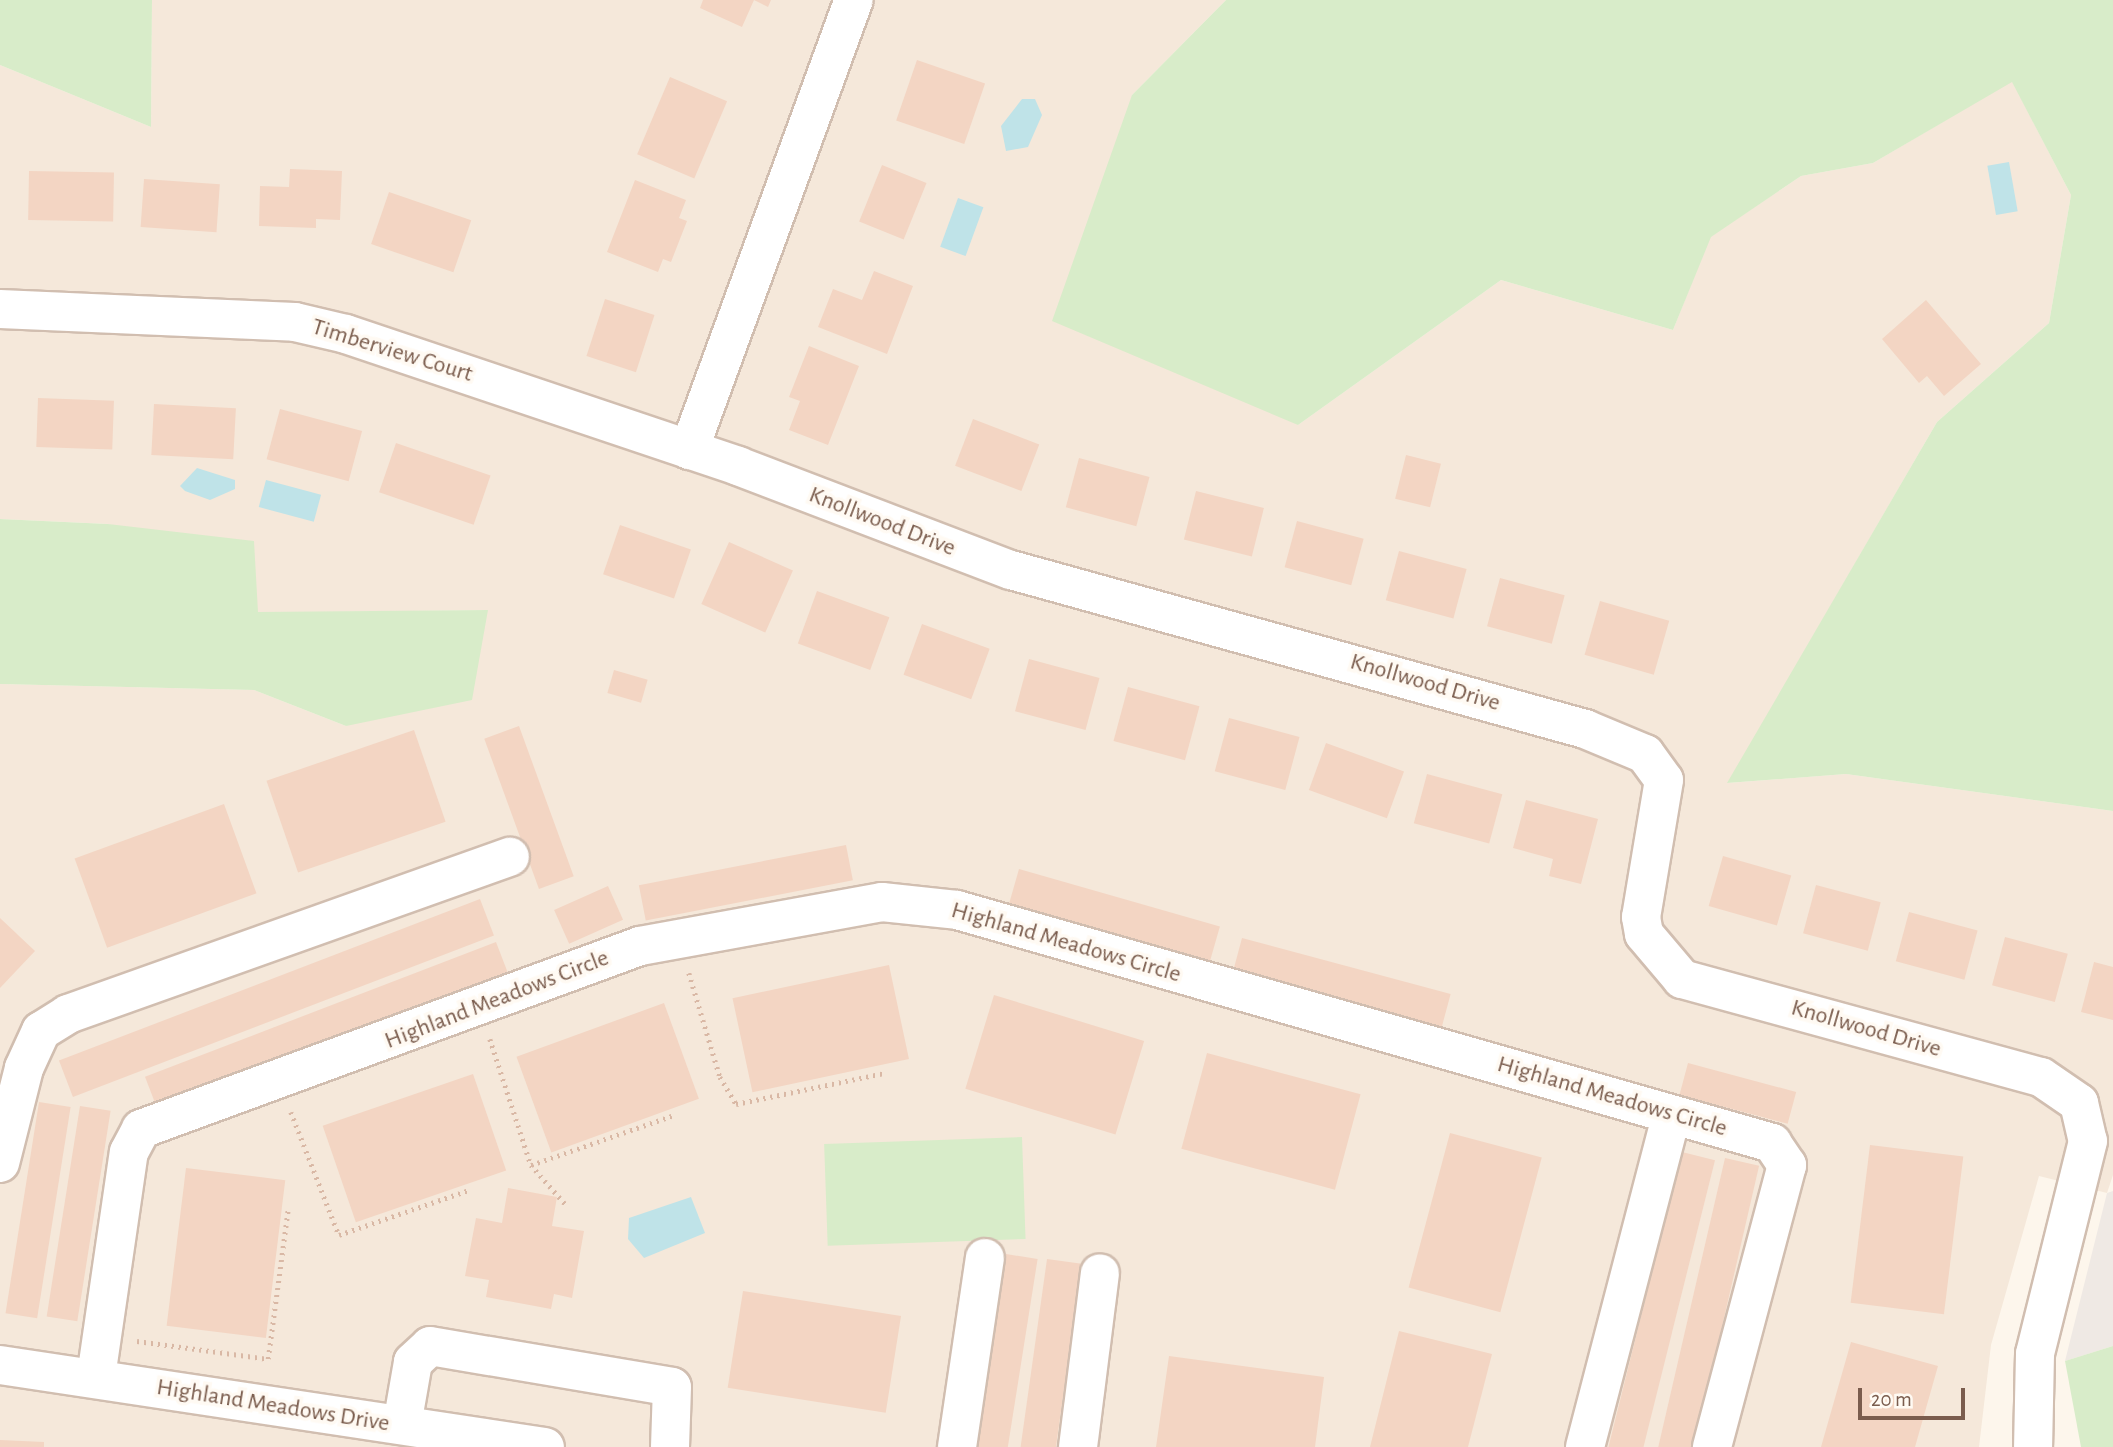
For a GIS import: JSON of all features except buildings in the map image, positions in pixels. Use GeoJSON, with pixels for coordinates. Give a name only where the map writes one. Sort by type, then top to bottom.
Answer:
{"type":"FeatureCollection","features":[{"type":"Feature","properties":{"kind":"street"},"geometry":{"type":"LineString","coordinates":[[689,450],[854,0]]}},
{"type":"Feature","properties":{"kind":"street","name":"Timberview Court"},"geometry":{"type":"LineString","coordinates":[[0,309],[295,322],[434,361],[689,450]]}},
{"type":"Feature","properties":{"kind":"street","name":"Knollwood Drive"},"geometry":{"type":"LineString","coordinates":[[689,450],[1011,570],[1585,729],[1645,754],[1664,780],[1641,917],[1644,934],[1682,979],[2041,1077],[2079,1103],[2088,1141],[2035,1354],[2032,1447]]}},
{"type":"Feature","properties":{"kind":"street"},"geometry":{"type":"LineString","coordinates":[[0,1163],[24,1068],[41,1031],[68,1014],[510,857]]}},
{"type":"Feature","properties":{"kind":"street","name":"Highland Meadows Circle"},"geometry":{"type":"LineString","coordinates":[[96,1377],[129,1152],[141,1129],[480,1008],[640,947],[882,902],[957,910],[1772,1143],[1787,1165],[1712,1447]]}},
{"type":"Feature","properties":{"kind":"street"},"geometry":{"type":"LineString","coordinates":[[1585,1447],[1671,1116]]}},
{"type":"Feature","properties":{"kind":"street"},"geometry":{"type":"LineString","coordinates":[[957,1447],[985,1258]]}},
{"type":"Feature","properties":{"kind":"street"},"geometry":{"type":"LineString","coordinates":[[1078,1447],[1100,1273]]}},
{"type":"Feature","properties":{"kind":"street"},"geometry":{"type":"LineString","coordinates":[[402,1425],[413,1362],[430,1346],[672,1387],[670,1447]]}},
{"type":"Feature","properties":{"kind":"street","name":"Highland Meadows Drive"},"geometry":{"type":"LineString","coordinates":[[0,1365],[96,1377],[545,1447]]}},
{"type":"Feature","properties":{"kind":"path"},"geometry":{"type":"LineString","coordinates":[[679,939],[720,1076],[736,1104],[884,1073]]}},
{"type":"Feature","properties":{"kind":"path"},"geometry":{"type":"LineString","coordinates":[[480,1008],[531,1165],[567,1206]]}},
{"type":"Feature","properties":{"kind":"path"},"geometry":{"type":"LineString","coordinates":[[277,1079],[340,1236],[469,1190]]}},
{"type":"Feature","properties":{"kind":"path"},"geometry":{"type":"LineString","coordinates":[[531,1165],[672,1116]]}},
{"type":"Feature","properties":{"kind":"path"},"geometry":{"type":"LineString","coordinates":[[101,1336],[268,1359],[288,1210]]}},
{"type":"Feature","properties":{"kind":"shaded area"},"geometry":{"type":"Polygon","coordinates":[[[152,0],[1226,0],[1132,95],[1298,425],[1501,280],[1673,330],[1710,237],[1801,176],[1873,163],[2012,81],[2071,195],[2049,323],[1937,422],[1728,783],[1846,774],[2113,811],[2113,1175],[2107,1193],[2039,1176],[1991,1345],[1979,1447],[0,1447],[0,684],[254,690],[346,726],[488,610],[258,613],[109,524],[0,519],[0,65],[151,127],[152,0]]]}},
{"type":"Feature","properties":{"kind":"shaded area"},"geometry":{"type":"Polygon","coordinates":[[[2113,1191],[2113,1346],[2065,1361],[2107,1193],[2113,1191]]]}},
{"type":"Feature","properties":{"kind":"green space"},"geometry":{"type":"Polygon","coordinates":[[[0,0],[152,0],[151,127],[0,65],[0,0]]]}},
{"type":"Feature","properties":{"kind":"green space"},"geometry":{"type":"Polygon","coordinates":[[[1226,0],[2113,0],[2113,811],[1846,774],[1727,783],[1937,422],[2049,323],[2071,195],[2012,82],[1873,163],[1801,176],[1711,237],[1673,330],[1501,280],[1298,425],[1052,321],[1132,95],[1226,0]]]}},
{"type":"Feature","properties":{"kind":"green space"},"geometry":{"type":"Polygon","coordinates":[[[0,519],[108,524],[254,541],[258,612],[488,610],[472,700],[346,726],[254,690],[0,684],[0,519]]]}},
{"type":"Feature","properties":{"kind":"green space"},"geometry":{"type":"Polygon","coordinates":[[[1022,1137],[1026,1239],[828,1246],[824,1144],[1022,1137]]]}},
{"type":"Feature","properties":{"kind":"green space"},"geometry":{"type":"Polygon","coordinates":[[[2113,1346],[2113,1447],[2081,1447],[2065,1361],[2113,1346]]]}},
{"type":"Feature","properties":{"kind":"water"},"geometry":{"type":"Polygon","coordinates":[[[1022,99],[1035,99],[1042,115],[1028,147],[1006,151],[1001,126],[1022,99]]]}},
{"type":"Feature","properties":{"kind":"water"},"geometry":{"type":"Polygon","coordinates":[[[2009,162],[2018,211],[1996,215],[1987,166],[2009,162]]]}},
{"type":"Feature","properties":{"kind":"water"},"geometry":{"type":"Polygon","coordinates":[[[958,198],[983,207],[966,256],[940,247],[958,198]]]}},
{"type":"Feature","properties":{"kind":"water"},"geometry":{"type":"Polygon","coordinates":[[[197,468],[235,480],[235,489],[210,500],[185,491],[180,486],[197,468]]]}},
{"type":"Feature","properties":{"kind":"water"},"geometry":{"type":"Polygon","coordinates":[[[266,480],[321,495],[314,522],[259,507],[266,480]]]}},
{"type":"Feature","properties":{"kind":"water"},"geometry":{"type":"Polygon","coordinates":[[[691,1197],[705,1233],[644,1258],[628,1239],[629,1218],[691,1197]]]}}]}
